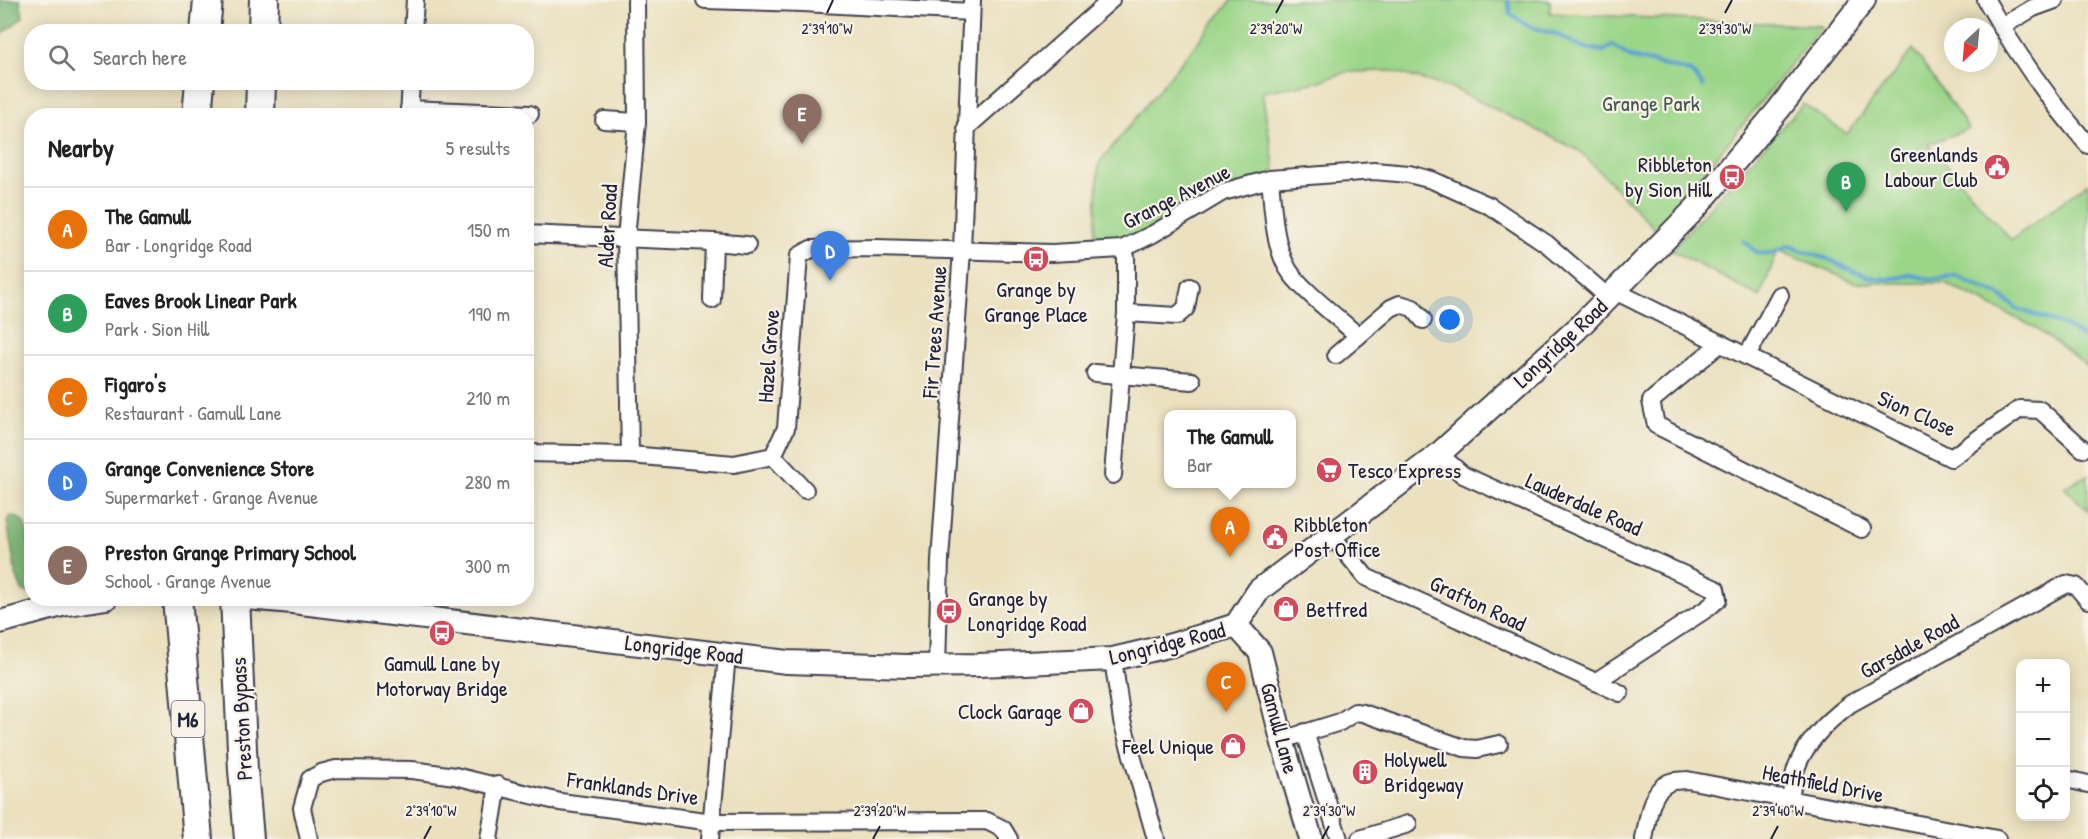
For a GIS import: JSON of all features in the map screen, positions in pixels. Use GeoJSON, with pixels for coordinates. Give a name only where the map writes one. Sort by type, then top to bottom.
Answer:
{"type":"FeatureCollection","features":[{"type":"Feature","properties":{"kind":"highway"},"geometry":{"type":"LineString","coordinates":[[206,24],[208,0]]}},
{"type":"Feature","properties":{"kind":"highway"},"geometry":{"type":"LineString","coordinates":[[263,24],[264,0]]}},
{"type":"Feature","properties":{"kind":"highway"},"geometry":{"type":"LineString","coordinates":[[198,108],[199,90]]}},
{"type":"Feature","properties":{"kind":"highway"},"geometry":{"type":"LineString","coordinates":[[260,108],[261,90]]}},
{"type":"Feature","properties":{"kind":"highway","name":"M6"},"geometry":{"type":"LineString","coordinates":[[178,606],[198,839]]}},
{"type":"Feature","properties":{"kind":"highway","name":"Preston Bypass"},"geometry":{"type":"LineString","coordinates":[[235,606],[243,770],[249,839]]}},
{"type":"Feature","properties":{"kind":"main road","name":"Longridge Road"},"geometry":{"type":"LineString","coordinates":[[320,606],[787,662],[937,666],[1113,659],[1172,645],[1236,625],[1259,590],[1439,454],[1577,329],[1695,209],[1779,109],[1864,0]]}},
{"type":"Feature","properties":{"kind":"main road"},"geometry":{"type":"LineString","coordinates":[[0,622],[58,606]]}},
{"type":"Feature","properties":{"kind":"main road","name":"Gamull Lane"},"geometry":{"type":"LineString","coordinates":[[1236,625],[1260,652],[1282,740],[1311,839]]}},
{"type":"Feature","properties":{"kind":"street"},"geometry":{"type":"LineString","coordinates":[[414,24],[415,0]]}},
{"type":"Feature","properties":{"kind":"street","name":"Alder Road"},"geometry":{"type":"LineString","coordinates":[[630,455],[626,238],[637,122],[636,0]]}},
{"type":"Feature","properties":{"kind":"street"},"geometry":{"type":"LineString","coordinates":[[705,0],[972,6]]}},
{"type":"Feature","properties":{"kind":"street"},"geometry":{"type":"LineString","coordinates":[[966,128],[1111,0]]}},
{"type":"Feature","properties":{"kind":"street"},"geometry":{"type":"LineString","coordinates":[[1986,0],[2001,27],[2057,109],[2088,145]]}},
{"type":"Feature","properties":{"kind":"street"},"geometry":{"type":"LineString","coordinates":[[2001,27],[2033,8],[2055,0]]}},
{"type":"Feature","properties":{"kind":"street","name":"Fir Trees Avenue"},"geometry":{"type":"LineString","coordinates":[[937,666],[940,560],[962,250],[972,6]]}},
{"type":"Feature","properties":{"kind":"street"},"geometry":{"type":"LineString","coordinates":[[409,108],[410,90]]}},
{"type":"Feature","properties":{"kind":"street"},"geometry":{"type":"LineString","coordinates":[[604,120],[637,122]]}},
{"type":"Feature","properties":{"kind":"street","name":"Grange Avenue"},"geometry":{"type":"LineString","coordinates":[[798,256],[811,249],[1052,253],[1122,249],[1153,234],[1223,192],[1269,179],[1374,171],[1408,174],[1432,180],[1507,215],[1612,294]]}},
{"type":"Feature","properties":{"kind":"street"},"geometry":{"type":"LineString","coordinates":[[1269,179],[1277,236],[1287,268],[1300,284],[1358,336]]}},
{"type":"Feature","properties":{"kind":"street"},"geometry":{"type":"LineString","coordinates":[[534,234],[747,245]]}},
{"type":"Feature","properties":{"kind":"street"},"geometry":{"type":"LineString","coordinates":[[711,300],[714,242]]}},
{"type":"Feature","properties":{"kind":"street"},"geometry":{"type":"LineString","coordinates":[[1113,475],[1125,313],[1126,257],[1122,249]]}},
{"type":"Feature","properties":{"kind":"street","name":"Hazel Grove"},"geometry":{"type":"LineString","coordinates":[[774,456],[786,428],[798,256]]}},
{"type":"Feature","properties":{"kind":"street"},"geometry":{"type":"LineString","coordinates":[[1125,313],[1177,316],[1186,308],[1191,287]]}},
{"type":"Feature","properties":{"kind":"street","name":"Sion Close"},"geometry":{"type":"LineString","coordinates":[[1612,294],[1721,343],[1951,458],[2020,409],[2040,410],[2083,449]]}},
{"type":"Feature","properties":{"kind":"street"},"geometry":{"type":"LineString","coordinates":[[1747,356],[1780,295]]}},
{"type":"Feature","properties":{"kind":"street"},"geometry":{"type":"LineString","coordinates":[[1336,356],[1391,308],[1400,304],[1413,308],[1423,320]]}},
{"type":"Feature","properties":{"kind":"street"},"geometry":{"type":"LineString","coordinates":[[1721,343],[1651,401],[1656,425],[1862,529]]}},
{"type":"Feature","properties":{"kind":"street"},"geometry":{"type":"LineString","coordinates":[[1095,372],[1192,381]]}},
{"type":"Feature","properties":{"kind":"street"},"geometry":{"type":"LineString","coordinates":[[534,453],[630,455],[734,464],[774,456],[805,490]]}},
{"type":"Feature","properties":{"kind":"street","name":"Lauderdale Road"},"geometry":{"type":"LineString","coordinates":[[1439,454],[1463,475],[1716,589],[1718,600],[1708,608],[1595,682]]}},
{"type":"Feature","properties":{"kind":"street","name":"Grafton Road"},"geometry":{"type":"LineString","coordinates":[[1332,536],[1366,577],[1620,693]]}},
{"type":"Feature","properties":{"kind":"street","name":"Garsdale Road"},"geometry":{"type":"LineString","coordinates":[[1790,799],[1797,766],[1808,746],[1822,728],[1850,704],[2066,584],[2076,586],[2088,600]]}},
{"type":"Feature","properties":{"kind":"street"},"geometry":{"type":"LineString","coordinates":[[710,839],[727,655]]}},
{"type":"Feature","properties":{"kind":"street"},"geometry":{"type":"LineString","coordinates":[[1113,659],[1122,722],[1156,839]]}},
{"type":"Feature","properties":{"kind":"street"},"geometry":{"type":"LineString","coordinates":[[1282,740],[1340,722],[1355,712],[1464,748],[1477,749],[1499,744]]}},
{"type":"Feature","properties":{"kind":"street"},"geometry":{"type":"LineString","coordinates":[[1305,732],[1339,839]]}},
{"type":"Feature","properties":{"kind":"street","name":"Franklands Drive"},"geometry":{"type":"LineString","coordinates":[[309,839],[302,807],[310,779],[336,769],[412,771],[455,776],[560,802],[713,822],[987,821],[997,824],[1009,839]]}},
{"type":"Feature","properties":{"kind":"street","name":"Heathfield Drive"},"geometry":{"type":"LineString","coordinates":[[1644,839],[1651,804],[1658,791],[1668,782],[1687,780],[1997,839]]}},
{"type":"Feature","properties":{"kind":"street"},"geometry":{"type":"LineString","coordinates":[[2070,780],[2088,784]]}},
{"type":"Feature","properties":{"kind":"street"},"geometry":{"type":"LineString","coordinates":[[489,839],[498,785]]}},
{"type":"Feature","properties":{"kind":"street"},"geometry":{"type":"LineString","coordinates":[[1360,839],[1408,824]]}},
{"type":"Feature","properties":{"kind":"green space"},"geometry":{"type":"Polygon","coordinates":[[[0,0],[20,0],[23,17],[0,36],[0,0]]]}},
{"type":"Feature","properties":{"kind":"green space","name":"Grange Park"},"geometry":{"type":"Polygon","coordinates":[[[1232,0],[1550,0],[1550,13],[1822,26],[1657,231],[1580,151],[1454,89],[1392,71],[1347,72],[1317,82],[1262,92],[1275,171],[1137,238],[1094,248],[1099,163],[1232,0]]]}},
{"type":"Feature","properties":{"kind":"green space"},"geometry":{"type":"Polygon","coordinates":[[[1913,49],[1969,129],[1928,144],[2011,240],[2088,183],[2088,367],[2034,327],[1945,283],[1856,283],[1778,250],[1760,297],[1671,250],[1803,104],[1847,134],[1913,49]]]}},
{"type":"Feature","properties":{"kind":"green space"},"geometry":{"type":"Polygon","coordinates":[[[2088,475],[2088,511],[2064,487],[2088,475]]]}},
{"type":"Feature","properties":{"kind":"green space"},"geometry":{"type":"Polygon","coordinates":[[[10,516],[16,517],[24,524],[24,591],[16,575],[7,521],[10,516]]]}},
{"type":"Feature","properties":{"kind":"waterway"},"geometry":{"type":"LineString","coordinates":[[1508,0],[1510,14],[1528,26],[1556,34],[1582,47],[1604,51],[1612,45],[1630,57],[1691,72],[1703,86]]}},
{"type":"Feature","properties":{"kind":"waterway"},"geometry":{"type":"LineString","coordinates":[[1744,241],[1756,252],[1770,254],[1788,246],[1874,278],[1888,279],[1911,275],[1929,279],[1956,276],[1998,294],[2018,309],[2063,325],[2088,340]]}},
{"type":"Feature","properties":{"kind":"place","name":"Preston Grange Primary School"},"geometry":{"type":"Point","coordinates":[802,144]}},
{"type":"Feature","properties":{"kind":"place","name":"Greenlands Labour Club"},"geometry":{"type":"Point","coordinates":[1997,167]}},
{"type":"Feature","properties":{"kind":"place","name":"Ribbleton by Sion Hill"},"geometry":{"type":"Point","coordinates":[1732,177]}},
{"type":"Feature","properties":{"kind":"place","name":"Eaves Brook Linear Park"},"geometry":{"type":"Point","coordinates":[1846,212]}},
{"type":"Feature","properties":{"kind":"place","name":"Grange by Grange Place"},"geometry":{"type":"Point","coordinates":[1036,259]}},
{"type":"Feature","properties":{"kind":"place","name":"Grange Convenience Store"},"geometry":{"type":"Point","coordinates":[830,281]}},
{"type":"Feature","properties":{"kind":"place","name":"Tesco Express"},"geometry":{"type":"Point","coordinates":[1329,470]}},
{"type":"Feature","properties":{"kind":"place","name":"Ribbleton Post Office"},"geometry":{"type":"Point","coordinates":[1275,537]}},
{"type":"Feature","properties":{"kind":"place","name":"The Gamull"},"geometry":{"type":"Point","coordinates":[1230,557]}},
{"type":"Feature","properties":{"kind":"place","name":"Betfred"},"geometry":{"type":"Point","coordinates":[1286,609]}},
{"type":"Feature","properties":{"kind":"place","name":"Grange by Longridge Road"},"geometry":{"type":"Point","coordinates":[949,611]}},
{"type":"Feature","properties":{"kind":"place","name":"Gamull Lane by Motorway Bridge"},"geometry":{"type":"Point","coordinates":[442,633]}},
{"type":"Feature","properties":{"kind":"place","name":"Clock Garage"},"geometry":{"type":"Point","coordinates":[1081,711]}},
{"type":"Feature","properties":{"kind":"place","name":"Figaro's"},"geometry":{"type":"Point","coordinates":[1226,712]}},
{"type":"Feature","properties":{"kind":"place","name":"Feel Unique"},"geometry":{"type":"Point","coordinates":[1233,746]}},
{"type":"Feature","properties":{"kind":"place","name":"Holywell Bridgeway"},"geometry":{"type":"Point","coordinates":[1365,772]}}]}
